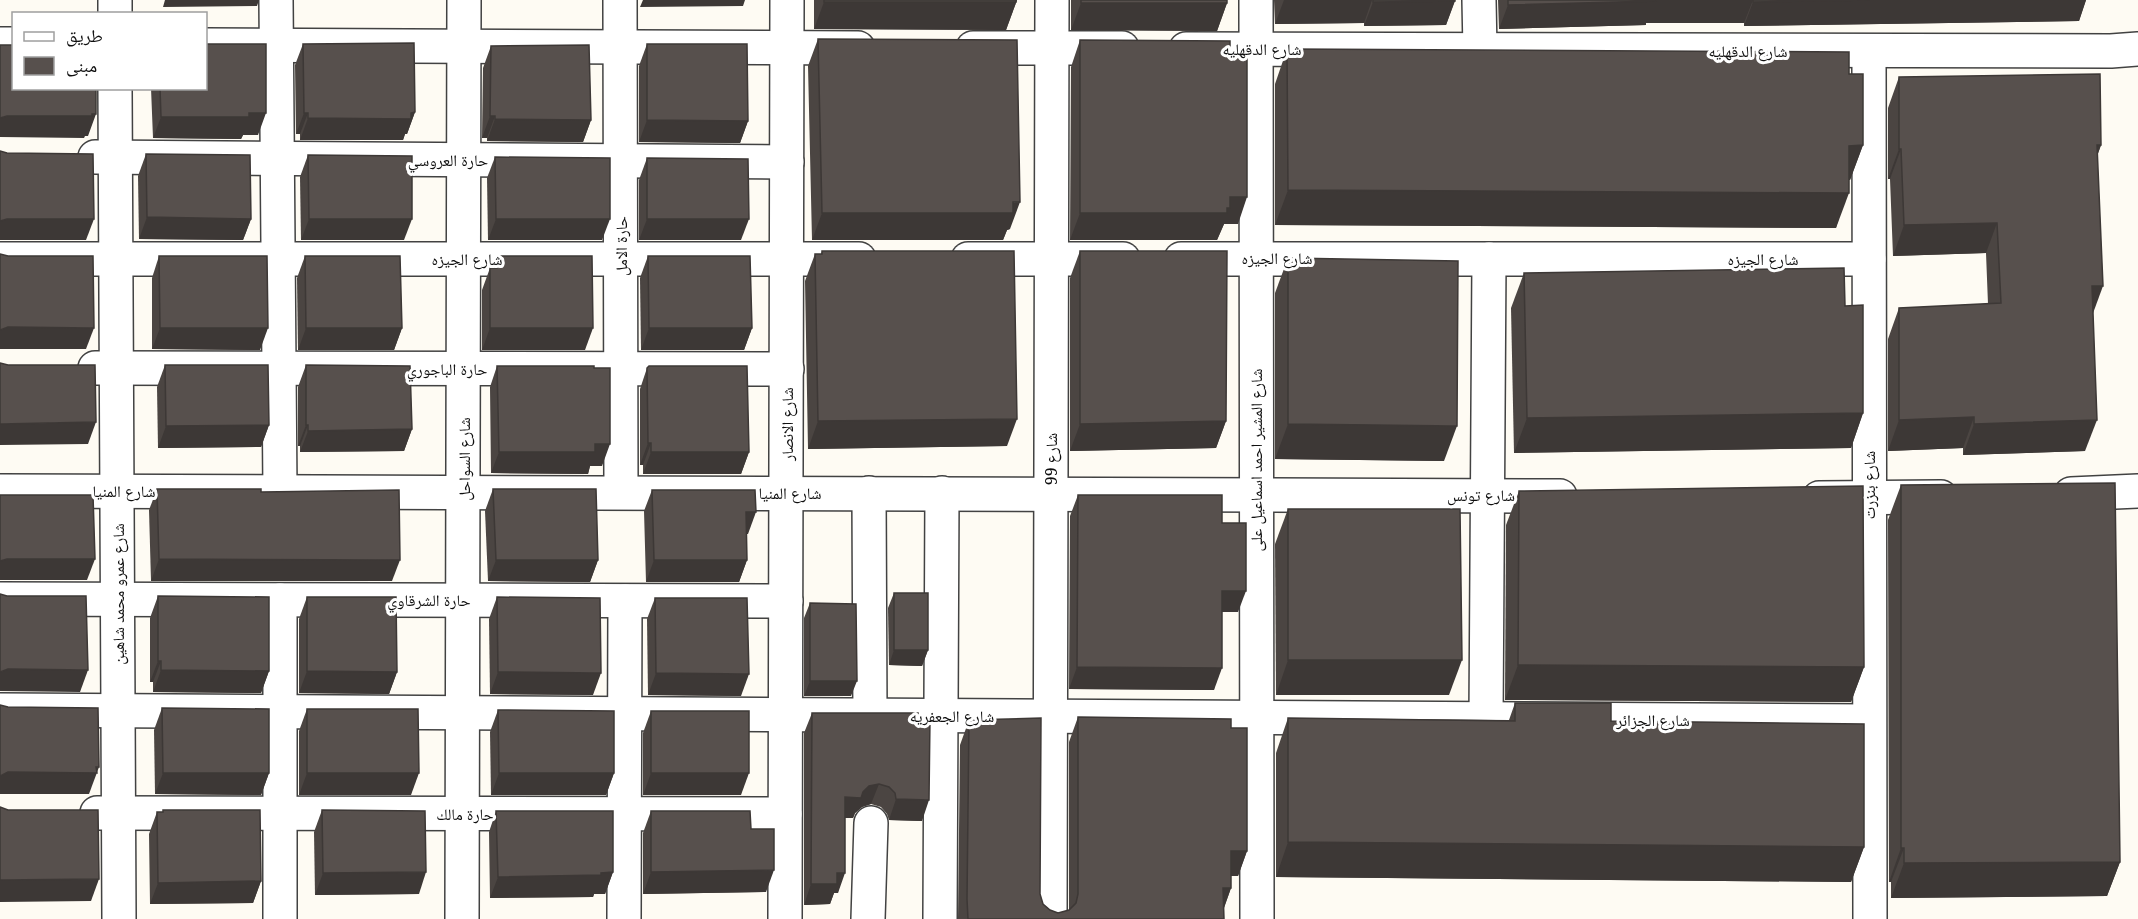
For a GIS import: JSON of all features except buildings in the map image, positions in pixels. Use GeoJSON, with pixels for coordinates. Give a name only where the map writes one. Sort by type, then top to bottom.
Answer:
{"type":"FeatureCollection","features":[{"type":"Feature","properties":{"kind":"street"},"geometry":{"type":"LineString","coordinates":[[276,0],[280,491]]}},
{"type":"Feature","properties":{"kind":"street","name":"شارع السواحل"},"geometry":{"type":"LineString","coordinates":[[462,919],[464,0]]}},
{"type":"Feature","properties":{"kind":"street","name":"حارة الامل"},"geometry":{"type":"LineString","coordinates":[[620,0],[621,492]]}},
{"type":"Feature","properties":{"kind":"street","name":"شارع الانصار"},"geometry":{"type":"LineString","coordinates":[[786,919],[787,0]]}},
{"type":"Feature","properties":{"kind":"street","name":"شارع 99"},"geometry":{"type":"LineString","coordinates":[[1050,919],[1052,0]]}},
{"type":"Feature","properties":{"kind":"street","name":"شارع المشير احمد اسماعيل على"},"geometry":{"type":"LineString","coordinates":[[1256,0],[1257,919]]}},
{"type":"Feature","properties":{"kind":"street"},"geometry":{"type":"LineString","coordinates":[[1479,0],[1480,50]]}},
{"type":"Feature","properties":{"kind":"street"},"geometry":{"type":"LineString","coordinates":[[207,45],[891,48]]}},
{"type":"Feature","properties":{"kind":"street","name":"شارع الدقهليه"},"geometry":{"type":"LineString","coordinates":[[948,48],[1869,52],[2138,49]]}},
{"type":"Feature","properties":{"kind":"street","name":"شارع بنزرت"},"geometry":{"type":"LineString","coordinates":[[1869,52],[1870,919]]}},
{"type":"Feature","properties":{"kind":"street","name":"شارع عمرو محمد شاهين"},"geometry":{"type":"LineString","coordinates":[[115,90],[119,919]]}},
{"type":"Feature","properties":{"kind":"street","name":"حارة العروسي"},"geometry":{"type":"LineString","coordinates":[[69,157],[787,162]]}},
{"type":"Feature","properties":{"kind":"street","name":"شارع الجيزه"},"geometry":{"type":"LineString","coordinates":[[0,259],[890,259]]}},
{"type":"Feature","properties":{"kind":"street","name":"شارع الجيزه"},"geometry":{"type":"LineString","coordinates":[[936,259],[1869,259]]}},
{"type":"Feature","properties":{"kind":"street"},"geometry":{"type":"LineString","coordinates":[[1485,720],[1489,259]]}},
{"type":"Feature","properties":{"kind":"street","name":"حارة الباجوري"},"geometry":{"type":"LineString","coordinates":[[70,368],[787,369]]}},
{"type":"Feature","properties":{"kind":"street","name":"شارع المنيا"},"geometry":{"type":"LineString","coordinates":[[0,491],[1256,494]]}},
{"type":"Feature","properties":{"kind":"street"},"geometry":{"type":"LineString","coordinates":[[2044,495],[2138,491]]}},
{"type":"Feature","properties":{"kind":"street"},"geometry":{"type":"LineString","coordinates":[[869,493],[870,715]]}},
{"type":"Feature","properties":{"kind":"street"},"geometry":{"type":"LineString","coordinates":[[940,919],[942,493]]}},
{"type":"Feature","properties":{"kind":"street","name":"شارع تونس"},"geometry":{"type":"LineString","coordinates":[[1256,494],[1595,496]]}},
{"type":"Feature","properties":{"kind":"street"},"geometry":{"type":"LineString","coordinates":[[1786,498],[1974,496]]}},
{"type":"Feature","properties":{"kind":"street","name":"حارة الشرقاوي"},"geometry":{"type":"LineString","coordinates":[[0,599],[786,601]]}},
{"type":"Feature","properties":{"kind":"street"},"geometry":{"type":"LineString","coordinates":[[280,600],[280,919]]}},
{"type":"Feature","properties":{"kind":"street"},"geometry":{"type":"LineString","coordinates":[[624,919],[625,601]]}},
{"type":"Feature","properties":{"kind":"street","name":"شارع الجعفريه"},"geometry":{"type":"LineString","coordinates":[[0,710],[1257,717]]}},
{"type":"Feature","properties":{"kind":"street","name":"شارع الجزائر"},"geometry":{"type":"LineString","coordinates":[[1257,717],[1869,721]]}},
{"type":"Feature","properties":{"kind":"street","name":"حارة مالك"},"geometry":{"type":"LineString","coordinates":[[71,813],[785,814]]}},
{"type":"Feature","properties":{"kind":"street"},"geometry":{"type":"LineString","coordinates":[[868,919],[871,823]]}}]}
